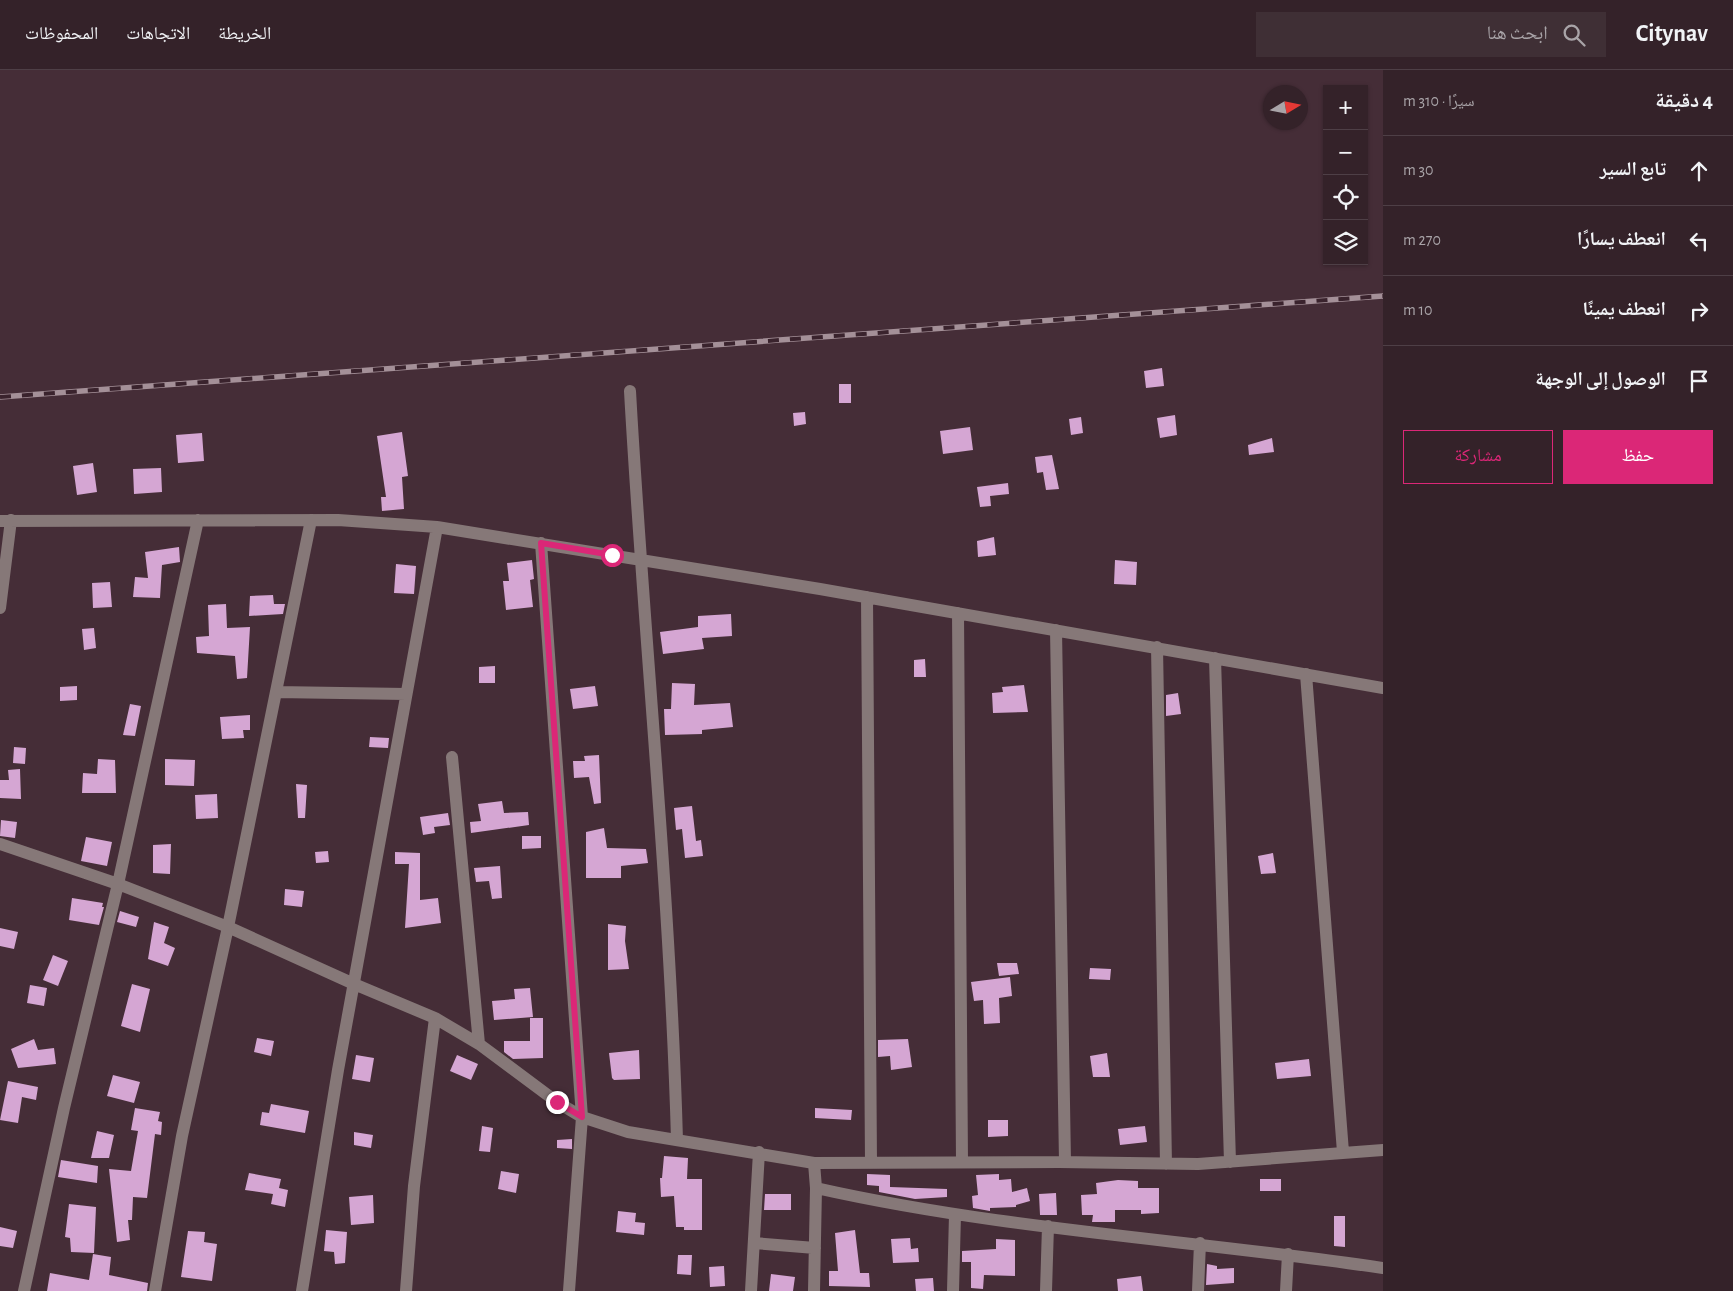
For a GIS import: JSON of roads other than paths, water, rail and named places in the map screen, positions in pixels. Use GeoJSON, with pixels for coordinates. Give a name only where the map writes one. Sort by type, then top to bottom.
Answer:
{"type":"FeatureCollection","features":[{"type":"Feature","properties":{"kind":"street"},"geometry":{"type":"LineString","coordinates":[[630,391],[639,559],[669,967],[677,1140]]}},
{"type":"Feature","properties":{"kind":"street"},"geometry":{"type":"LineString","coordinates":[[0,608],[5,520],[311,520],[437,527],[867,597],[1383,688]]}},
{"type":"Feature","properties":{"kind":"street"},"geometry":{"type":"LineString","coordinates":[[24,1291],[64,1108],[118,884],[198,520]]}},
{"type":"Feature","properties":{"kind":"street"},"geometry":{"type":"LineString","coordinates":[[155,1291],[182,1136],[228,927],[311,520]]}},
{"type":"Feature","properties":{"kind":"street"},"geometry":{"type":"LineString","coordinates":[[302,1291],[323,1152],[437,527]]}},
{"type":"Feature","properties":{"kind":"street"},"geometry":{"type":"LineString","coordinates":[[541,543],[582,1117],[569,1291]]}},
{"type":"Feature","properties":{"kind":"street"},"geometry":{"type":"LineString","coordinates":[[867,597],[871,1162]]}},
{"type":"Feature","properties":{"kind":"street"},"geometry":{"type":"LineString","coordinates":[[958,613],[962,1162]]}},
{"type":"Feature","properties":{"kind":"street"},"geometry":{"type":"LineString","coordinates":[[1056,630],[1065,1162]]}},
{"type":"Feature","properties":{"kind":"street"},"geometry":{"type":"LineString","coordinates":[[1157,647],[1166,1164]]}},
{"type":"Feature","properties":{"kind":"street"},"geometry":{"type":"LineString","coordinates":[[1215,658],[1230,1162]]}},
{"type":"Feature","properties":{"kind":"street"},"geometry":{"type":"LineString","coordinates":[[1306,674],[1343,1152]]}},
{"type":"Feature","properties":{"kind":"street"},"geometry":{"type":"LineString","coordinates":[[276,692],[406,694]]}},
{"type":"Feature","properties":{"kind":"street"},"geometry":{"type":"LineString","coordinates":[[452,757],[479,1044]]}},
{"type":"Feature","properties":{"kind":"street"},"geometry":{"type":"LineString","coordinates":[[0,844],[118,884],[228,927],[435,1018],[479,1044],[557,1102],[582,1117],[628,1132],[759,1152],[814,1163],[1065,1162],[1166,1164],[1230,1162],[1383,1150]]}},
{"type":"Feature","properties":{"kind":"street"},"geometry":{"type":"LineString","coordinates":[[406,1291],[415,1177],[435,1018]]}},
{"type":"Feature","properties":{"kind":"street"},"geometry":{"type":"LineString","coordinates":[[751,1291],[759,1152]]}},
{"type":"Feature","properties":{"kind":"street"},"geometry":{"type":"LineString","coordinates":[[814,1163],[816,1188],[814,1291]]}},
{"type":"Feature","properties":{"kind":"street"},"geometry":{"type":"LineString","coordinates":[[816,1188],[955,1215],[1200,1243],[1383,1268]]}},
{"type":"Feature","properties":{"kind":"street"},"geometry":{"type":"LineString","coordinates":[[953,1291],[955,1215]]}},
{"type":"Feature","properties":{"kind":"street"},"geometry":{"type":"LineString","coordinates":[[1046,1291],[1048,1226]]}},
{"type":"Feature","properties":{"kind":"street"},"geometry":{"type":"LineString","coordinates":[[1198,1291],[1200,1243]]}},
{"type":"Feature","properties":{"kind":"street"},"geometry":{"type":"LineString","coordinates":[[754,1244],[815,1248]]}},
{"type":"Feature","properties":{"kind":"street"},"geometry":{"type":"LineString","coordinates":[[1286,1291],[1288,1254]]}},
{"type":"Feature","properties":{"kind":"railway"},"geometry":{"type":"LineString","coordinates":[[0,397],[1383,296]]}}]}
